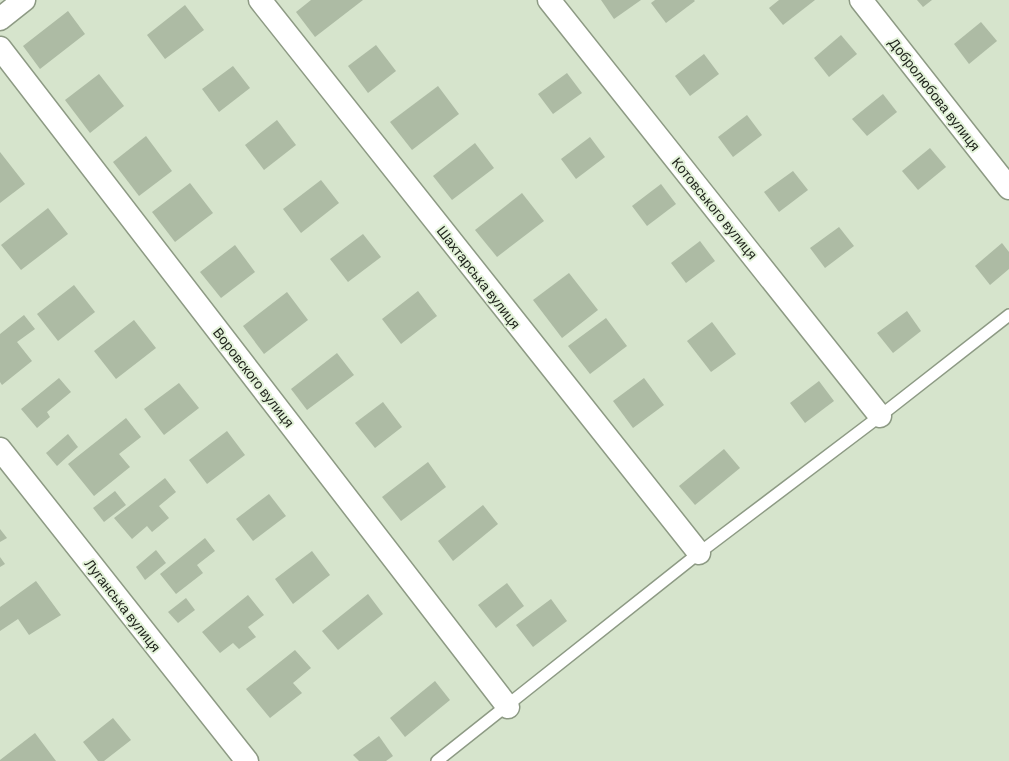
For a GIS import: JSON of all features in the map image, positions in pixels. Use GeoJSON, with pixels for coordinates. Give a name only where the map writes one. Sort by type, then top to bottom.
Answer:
{"type":"FeatureCollection","features":[{"type":"Feature","properties":{"kind":"street"},"geometry":{"type":"LineString","coordinates":[[0,19],[24,0]]}},
{"type":"Feature","properties":{"kind":"street","name":"Шахтарська вулиця"},"geometry":{"type":"LineString","coordinates":[[260,0],[699,554]]}},
{"type":"Feature","properties":{"kind":"street","name":"Котовського вулиця"},"geometry":{"type":"LineString","coordinates":[[549,0],[880,416]]}},
{"type":"Feature","properties":{"kind":"street","name":"Добролюбова вулиця"},"geometry":{"type":"LineString","coordinates":[[861,0],[1009,188]]}},
{"type":"Feature","properties":{"kind":"street","name":"Воровского вулиця"},"geometry":{"type":"LineString","coordinates":[[0,48],[508,707]]}},
{"type":"Feature","properties":{"kind":"street","name":"Луганська вулиця"},"geometry":{"type":"LineString","coordinates":[[0,449],[247,761]]}},
{"type":"Feature","properties":{"kind":"lane"},"geometry":{"type":"LineString","coordinates":[[437,761],[508,707],[699,554],[1009,315]]}},
{"type":"Feature","properties":{"kind":"building"},"geometry":{"type":"Polygon","coordinates":[[[311,0],[363,0],[315,37],[296,12],[311,0]]]}},
{"type":"Feature","properties":{"kind":"building"},"geometry":{"type":"Polygon","coordinates":[[[601,0],[641,0],[614,19],[601,0]]]}},
{"type":"Feature","properties":{"kind":"building"},"geometry":{"type":"Polygon","coordinates":[[[655,0],[695,1],[666,23],[651,3],[655,0]]]}},
{"type":"Feature","properties":{"kind":"building"},"geometry":{"type":"Polygon","coordinates":[[[779,0],[815,0],[783,25],[769,8],[779,0]]]}},
{"type":"Feature","properties":{"kind":"building"},"geometry":{"type":"Polygon","coordinates":[[[917,0],[932,0],[923,7],[917,0]]]}},
{"type":"Feature","properties":{"kind":"building"},"geometry":{"type":"Polygon","coordinates":[[[185,5],[204,30],[165,59],[147,35],[185,5]]]}},
{"type":"Feature","properties":{"kind":"building"},"geometry":{"type":"Polygon","coordinates":[[[68,11],[85,34],[40,69],[23,46],[68,11]]]}},
{"type":"Feature","properties":{"kind":"building"},"geometry":{"type":"Polygon","coordinates":[[[981,22],[997,41],[969,64],[954,44],[981,22]]]}},
{"type":"Feature","properties":{"kind":"building"},"geometry":{"type":"Polygon","coordinates":[[[841,35],[857,54],[829,77],[814,58],[841,35]]]}},
{"type":"Feature","properties":{"kind":"building"},"geometry":{"type":"Polygon","coordinates":[[[376,45],[396,71],[368,93],[348,66],[376,45]]]}},
{"type":"Feature","properties":{"kind":"building"},"geometry":{"type":"Polygon","coordinates":[[[704,54],[719,74],[690,96],[675,76],[704,54]]]}},
{"type":"Feature","properties":{"kind":"building"},"geometry":{"type":"Polygon","coordinates":[[[233,66],[250,88],[219,112],[202,89],[233,66]]]}},
{"type":"Feature","properties":{"kind":"building"},"geometry":{"type":"Polygon","coordinates":[[[567,73],[582,93],[553,114],[538,94],[567,73]]]}},
{"type":"Feature","properties":{"kind":"building"},"geometry":{"type":"Polygon","coordinates":[[[99,74],[124,106],[90,133],[65,100],[99,74]]]}},
{"type":"Feature","properties":{"kind":"building"},"geometry":{"type":"Polygon","coordinates":[[[438,86],[459,114],[412,150],[390,122],[438,86]]]}},
{"type":"Feature","properties":{"kind":"building"},"geometry":{"type":"Polygon","coordinates":[[[883,94],[897,112],[867,136],[852,119],[883,94]]]}},
{"type":"Feature","properties":{"kind":"building"},"geometry":{"type":"Polygon","coordinates":[[[747,115],[762,135],[733,157],[718,137],[747,115]]]}},
{"type":"Feature","properties":{"kind":"building"},"geometry":{"type":"Polygon","coordinates":[[[277,120],[296,145],[264,170],[245,145],[277,120]]]}},
{"type":"Feature","properties":{"kind":"building"},"geometry":{"type":"Polygon","coordinates":[[[146,136],[172,171],[139,196],[113,162],[146,136]]]}},
{"type":"Feature","properties":{"kind":"building"},"geometry":{"type":"Polygon","coordinates":[[[590,137],[605,157],[576,179],[561,159],[590,137]]]}},
{"type":"Feature","properties":{"kind":"building"},"geometry":{"type":"Polygon","coordinates":[[[475,143],[494,168],[452,200],[433,176],[475,143]]]}},
{"type":"Feature","properties":{"kind":"building"},"geometry":{"type":"Polygon","coordinates":[[[930,148],[946,167],[918,190],[902,171],[930,148]]]}},
{"type":"Feature","properties":{"kind":"building"},"geometry":{"type":"Polygon","coordinates":[[[0,152],[25,184],[0,203],[0,152]]]}},
{"type":"Feature","properties":{"kind":"building"},"geometry":{"type":"Polygon","coordinates":[[[793,171],[808,190],[779,212],[764,192],[793,171]]]}},
{"type":"Feature","properties":{"kind":"building"},"geometry":{"type":"Polygon","coordinates":[[[321,180],[339,203],[301,233],[283,209],[321,180]]]}},
{"type":"Feature","properties":{"kind":"building"},"geometry":{"type":"Polygon","coordinates":[[[190,183],[213,213],[175,242],[152,212],[190,183]]]}},
{"type":"Feature","properties":{"kind":"building"},"geometry":{"type":"Polygon","coordinates":[[[661,184],[676,204],[647,226],[632,206],[661,184]]]}},
{"type":"Feature","properties":{"kind":"building"},"geometry":{"type":"Polygon","coordinates":[[[522,193],[544,221],[497,257],[475,230],[522,193]]]}},
{"type":"Feature","properties":{"kind":"building"},"geometry":{"type":"Polygon","coordinates":[[[48,208],[68,234],[21,270],[1,245],[48,208]]]}},
{"type":"Feature","properties":{"kind":"building"},"geometry":{"type":"Polygon","coordinates":[[[839,227],[854,246],[825,268],[810,248],[839,227]]]}},
{"type":"Feature","properties":{"kind":"building"},"geometry":{"type":"Polygon","coordinates":[[[363,234],[381,257],[348,282],[330,259],[363,234]]]}},
{"type":"Feature","properties":{"kind":"building"},"geometry":{"type":"Polygon","coordinates":[[[700,241],[715,261],[686,283],[671,263],[700,241]]]}},
{"type":"Feature","properties":{"kind":"building"},"geometry":{"type":"Polygon","coordinates":[[[1002,243],[1009,252],[1009,269],[990,285],[975,266],[1002,243]]]}},
{"type":"Feature","properties":{"kind":"building"},"geometry":{"type":"Polygon","coordinates":[[[235,245],[255,272],[221,298],[200,272],[235,245]]]}},
{"type":"Feature","properties":{"kind":"building"},"geometry":{"type":"Polygon","coordinates":[[[569,273],[598,310],[562,338],[533,300],[569,273]]]}},
{"type":"Feature","properties":{"kind":"building"},"geometry":{"type":"Polygon","coordinates":[[[74,285],[95,312],[58,341],[37,314],[74,285]]]}},
{"type":"Feature","properties":{"kind":"building"},"geometry":{"type":"Polygon","coordinates":[[[418,291],[437,316],[401,344],[382,319],[418,291]]]}},
{"type":"Feature","properties":{"kind":"building"},"geometry":{"type":"Polygon","coordinates":[[[287,292],[308,320],[264,354],[243,326],[287,292]]]}},
{"type":"Feature","properties":{"kind":"building"},"geometry":{"type":"Polygon","coordinates":[[[907,311],[921,331],[893,353],[877,333],[907,311]]]}},
{"type":"Feature","properties":{"kind":"building"},"geometry":{"type":"Polygon","coordinates":[[[24,315],[35,329],[17,342],[32,361],[2,385],[0,382],[0,334],[24,315]]]}},
{"type":"Feature","properties":{"kind":"building"},"geometry":{"type":"Polygon","coordinates":[[[606,318],[627,346],[590,374],[568,346],[606,318]]]}},
{"type":"Feature","properties":{"kind":"building"},"geometry":{"type":"Polygon","coordinates":[[[134,320],[156,348],[116,379],[94,351],[134,320]]]}},
{"type":"Feature","properties":{"kind":"building"},"geometry":{"type":"Polygon","coordinates":[[[712,322],[736,354],[711,372],[687,341],[712,322]]]}},
{"type":"Feature","properties":{"kind":"building"},"geometry":{"type":"Polygon","coordinates":[[[337,353],[354,375],[307,410],[291,389],[337,353]]]}},
{"type":"Feature","properties":{"kind":"building"},"geometry":{"type":"Polygon","coordinates":[[[59,378],[71,392],[47,412],[50,417],[37,428],[21,409],[59,378]]]}},
{"type":"Feature","properties":{"kind":"building"},"geometry":{"type":"Polygon","coordinates":[[[644,378],[664,405],[633,428],[613,401],[644,378]]]}},
{"type":"Feature","properties":{"kind":"building"},"geometry":{"type":"Polygon","coordinates":[[[819,381],[834,401],[805,423],[790,403],[819,381]]]}},
{"type":"Feature","properties":{"kind":"building"},"geometry":{"type":"Polygon","coordinates":[[[179,383],[199,408],[164,435],[144,409],[179,383]]]}},
{"type":"Feature","properties":{"kind":"building"},"geometry":{"type":"Polygon","coordinates":[[[383,402],[402,427],[375,448],[355,423],[383,402]]]}},
{"type":"Feature","properties":{"kind":"building"},"geometry":{"type":"Polygon","coordinates":[[[126,418],[141,437],[119,454],[130,467],[94,496],[68,464],[126,418]]]}},
{"type":"Feature","properties":{"kind":"building"},"geometry":{"type":"Polygon","coordinates":[[[227,431],[245,455],[207,484],[189,460],[227,431]]]}},
{"type":"Feature","properties":{"kind":"building"},"geometry":{"type":"Polygon","coordinates":[[[68,434],[78,447],[57,466],[46,453],[68,434]]]}},
{"type":"Feature","properties":{"kind":"building"},"geometry":{"type":"Polygon","coordinates":[[[724,449],[740,468],[695,505],[679,486],[724,449]]]}},
{"type":"Feature","properties":{"kind":"building"},"geometry":{"type":"Polygon","coordinates":[[[428,462],[446,487],[401,521],[382,497],[428,462]]]}},
{"type":"Feature","properties":{"kind":"building"},"geometry":{"type":"Polygon","coordinates":[[[165,478],[176,492],[159,506],[169,518],[152,532],[147,526],[132,539],[114,518],[165,478]]]}},
{"type":"Feature","properties":{"kind":"building"},"geometry":{"type":"Polygon","coordinates":[[[115,491],[126,505],[104,522],[93,508],[115,491]]]}},
{"type":"Feature","properties":{"kind":"building"},"geometry":{"type":"Polygon","coordinates":[[[269,494],[286,516],[253,541],[236,519],[269,494]]]}},
{"type":"Feature","properties":{"kind":"building"},"geometry":{"type":"Polygon","coordinates":[[[483,505],[498,524],[453,561],[438,541],[483,505]]]}},
{"type":"Feature","properties":{"kind":"building"},"geometry":{"type":"Polygon","coordinates":[[[0,529],[7,538],[0,542],[0,529]]]}},
{"type":"Feature","properties":{"kind":"building"},"geometry":{"type":"Polygon","coordinates":[[[205,538],[215,551],[197,565],[203,573],[176,594],[160,574],[205,538]]]}},
{"type":"Feature","properties":{"kind":"building"},"geometry":{"type":"Polygon","coordinates":[[[156,550],[166,563],[145,580],[136,567],[156,550]]]}},
{"type":"Feature","properties":{"kind":"building"},"geometry":{"type":"Polygon","coordinates":[[[312,551],[330,575],[293,604],[275,579],[312,551]]]}},
{"type":"Feature","properties":{"kind":"building"},"geometry":{"type":"Polygon","coordinates":[[[0,557],[5,564],[0,567],[0,557]]]}},
{"type":"Feature","properties":{"kind":"building"},"geometry":{"type":"Polygon","coordinates":[[[36,581],[61,615],[29,635],[18,619],[0,631],[0,607],[36,581]]]}},
{"type":"Feature","properties":{"kind":"building"},"geometry":{"type":"Polygon","coordinates":[[[507,583],[524,606],[496,628],[478,605],[507,583]]]}},
{"type":"Feature","properties":{"kind":"building"},"geometry":{"type":"Polygon","coordinates":[[[368,594],[383,614],[338,650],[322,631],[368,594]]]}},
{"type":"Feature","properties":{"kind":"building"},"geometry":{"type":"Polygon","coordinates":[[[248,595],[264,615],[248,627],[256,637],[239,649],[233,643],[220,653],[202,632],[248,595]]]}},
{"type":"Feature","properties":{"kind":"building"},"geometry":{"type":"Polygon","coordinates":[[[186,598],[195,610],[178,623],[168,612],[186,598]]]}},
{"type":"Feature","properties":{"kind":"building"},"geometry":{"type":"Polygon","coordinates":[[[551,599],[567,621],[533,647],[516,625],[551,599]]]}},
{"type":"Feature","properties":{"kind":"building"},"geometry":{"type":"Polygon","coordinates":[[[295,650],[311,668],[293,683],[302,693],[270,718],[246,689],[295,650]]]}},
{"type":"Feature","properties":{"kind":"building"},"geometry":{"type":"Polygon","coordinates":[[[435,681],[450,700],[405,737],[390,718],[435,681]]]}},
{"type":"Feature","properties":{"kind":"building"},"geometry":{"type":"Polygon","coordinates":[[[113,718],[131,740],[104,761],[98,761],[83,742],[113,718]]]}},
{"type":"Feature","properties":{"kind":"building"},"geometry":{"type":"Polygon","coordinates":[[[35,733],[56,761],[0,761],[0,760],[35,733]]]}},
{"type":"Feature","properties":{"kind":"building"},"geometry":{"type":"Polygon","coordinates":[[[379,736],[393,756],[386,761],[359,761],[353,755],[379,736]]]}}]}
